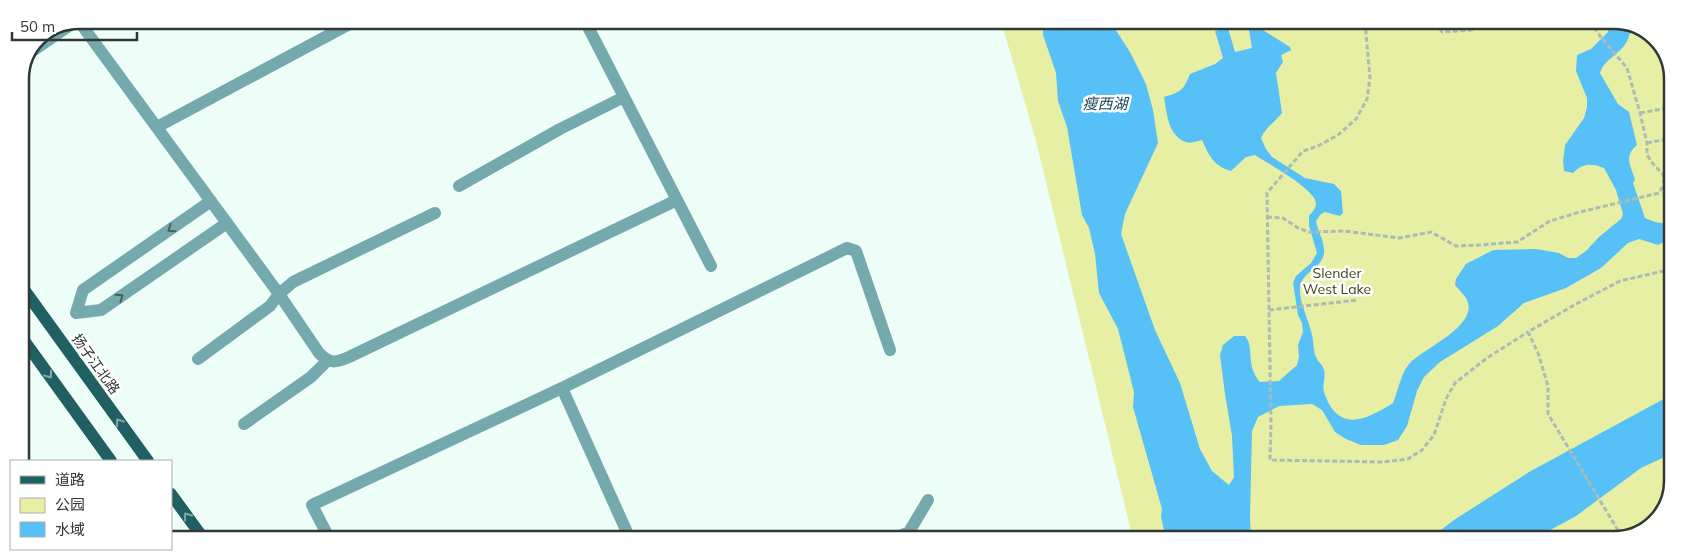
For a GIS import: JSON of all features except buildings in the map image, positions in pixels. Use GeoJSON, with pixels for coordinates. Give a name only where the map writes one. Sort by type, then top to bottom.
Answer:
{"type":"FeatureCollection","features":[{"type":"Feature","properties":{"kind":"main road","name":"扬子江北路"},"geometry":{"type":"LineString","coordinates":[[29,296],[147,460]]}},
{"type":"Feature","properties":{"kind":"main road"},"geometry":{"type":"LineString","coordinates":[[29,347],[110,460]]}},
{"type":"Feature","properties":{"kind":"main road"},"geometry":{"type":"LineString","coordinates":[[172,495],[198,531]]}},
{"type":"Feature","properties":{"kind":"lane"},"geometry":{"type":"LineString","coordinates":[[85,29],[279,294],[319,353],[327,361],[337,362],[349,358],[677,200]]}},
{"type":"Feature","properties":{"kind":"lane"},"geometry":{"type":"LineString","coordinates":[[157,127],[340,29]]}},
{"type":"Feature","properties":{"kind":"lane"},"geometry":{"type":"LineString","coordinates":[[588,29],[711,266]]}},
{"type":"Feature","properties":{"kind":"lane"},"geometry":{"type":"LineString","coordinates":[[42,44],[54,36]]}},
{"type":"Feature","properties":{"kind":"lane"},"geometry":{"type":"LineString","coordinates":[[459,186],[624,97]]}},
{"type":"Feature","properties":{"kind":"lane"},"geometry":{"type":"LineString","coordinates":[[211,201],[84,290],[76,313],[101,310],[227,223]]}},
{"type":"Feature","properties":{"kind":"lane"},"geometry":{"type":"LineString","coordinates":[[198,359],[270,306],[279,294],[293,282],[435,213]]}},
{"type":"Feature","properties":{"kind":"lane"},"geometry":{"type":"LineString","coordinates":[[325,531],[312,505],[562,388],[847,248],[856,251],[890,350]]}},
{"type":"Feature","properties":{"kind":"lane"},"geometry":{"type":"LineString","coordinates":[[244,424],[311,377],[327,361]]}},
{"type":"Feature","properties":{"kind":"lane"},"geometry":{"type":"LineString","coordinates":[[562,388],[626,531]]}},
{"type":"Feature","properties":{"kind":"lane"},"geometry":{"type":"LineString","coordinates":[[910,531],[928,500]]}},
{"type":"Feature","properties":{"kind":"path"},"geometry":{"type":"LineString","coordinates":[[1366,29],[1370,78],[1367,98],[1356,119],[1338,135],[1318,146],[1303,151],[1267,193],[1270,460],[1383,462],[1408,459],[1422,450],[1434,436],[1446,399],[1455,383],[1487,358],[1576,304],[1620,281],[1664,271]]}},
{"type":"Feature","properties":{"kind":"path"},"geometry":{"type":"LineString","coordinates":[[1440,29],[1442,32],[1474,29]]}},
{"type":"Feature","properties":{"kind":"path"},"geometry":{"type":"LineString","coordinates":[[1267,217],[1283,218],[1298,228],[1309,232],[1344,230],[1399,238],[1431,232],[1456,246],[1517,242],[1550,221],[1659,193],[1664,184],[1663,174],[1647,155],[1647,143],[1627,68],[1596,29]]}},
{"type":"Feature","properties":{"kind":"path"},"geometry":{"type":"LineString","coordinates":[[1640,113],[1664,109]]}},
{"type":"Feature","properties":{"kind":"path"},"geometry":{"type":"LineString","coordinates":[[1647,143],[1664,140]]}},
{"type":"Feature","properties":{"kind":"path"},"geometry":{"type":"LineString","coordinates":[[1269,310],[1358,300]]}},
{"type":"Feature","properties":{"kind":"path"},"geometry":{"type":"LineString","coordinates":[[1528,332],[1538,353],[1548,386],[1548,414],[1618,531]]}},
{"type":"Feature","properties":{"kind":"green space","name":"Slender West Lake"},"geometry":{"type":"Polygon","coordinates":[[[1003,29],[1621,29],[1642,37],[1658,54],[1663,66],[1664,76],[1664,488],[1656,509],[1645,521],[1630,529],[1621,531],[1131,531],[1036,141],[1003,29]]]}},
{"type":"Feature","properties":{"kind":"water","name":"瘦西湖"},"geometry":{"type":"Polygon","coordinates":[[[1043,29],[1115,29],[1130,52],[1146,84],[1153,110],[1158,143],[1125,214],[1121,234],[1155,330],[1180,383],[1200,449],[1212,471],[1229,485],[1234,477],[1232,436],[1220,355],[1223,345],[1234,336],[1245,336],[1248,340],[1255,376],[1260,382],[1279,381],[1297,365],[1299,357],[1298,345],[1303,332],[1293,283],[1296,276],[1311,263],[1317,253],[1309,226],[1309,216],[1315,209],[1316,203],[1314,197],[1308,191],[1255,155],[1246,157],[1231,171],[1213,160],[1202,140],[1192,143],[1186,142],[1175,135],[1172,130],[1169,124],[1164,97],[1181,90],[1190,74],[1215,64],[1223,58],[1215,31],[1228,29],[1235,52],[1252,48],[1249,29],[1262,29],[1290,47],[1291,50],[1281,55],[1283,62],[1276,73],[1282,113],[1261,138],[1272,157],[1305,178],[1334,184],[1341,191],[1343,213],[1340,216],[1325,212],[1316,221],[1323,243],[1323,256],[1321,261],[1305,277],[1300,287],[1300,293],[1311,329],[1315,355],[1324,370],[1324,392],[1337,414],[1345,418],[1354,420],[1363,418],[1393,403],[1402,377],[1409,364],[1446,337],[1464,321],[1468,312],[1468,303],[1465,296],[1455,285],[1456,279],[1466,264],[1493,250],[1536,249],[1559,253],[1568,258],[1576,258],[1621,219],[1623,214],[1616,190],[1604,168],[1587,165],[1580,167],[1573,173],[1564,171],[1563,161],[1565,145],[1584,118],[1587,107],[1587,98],[1576,71],[1577,55],[1591,49],[1608,32],[1608,29],[1621,29],[1630,32],[1626,44],[1610,58],[1600,73],[1618,104],[1629,112],[1637,145],[1629,157],[1635,180],[1633,183],[1645,218],[1664,224],[1664,242],[1658,245],[1639,239],[1628,243],[1601,268],[1566,288],[1524,303],[1498,326],[1440,362],[1424,377],[1417,391],[1407,426],[1398,440],[1384,445],[1361,445],[1346,439],[1335,432],[1322,410],[1312,404],[1279,406],[1258,417],[1252,431],[1251,531],[1164,531],[1161,517],[1162,509],[1133,407],[1134,392],[1118,329],[1099,293],[1095,254],[1089,228],[1082,215],[1067,127],[1058,101],[1056,73],[1043,35],[1043,29]]]}},
{"type":"Feature","properties":{"kind":"water"},"geometry":{"type":"Polygon","coordinates":[[[1664,399],[1664,457],[1641,468],[1576,516],[1548,531],[1440,531],[1529,472],[1664,399]]]}}]}
